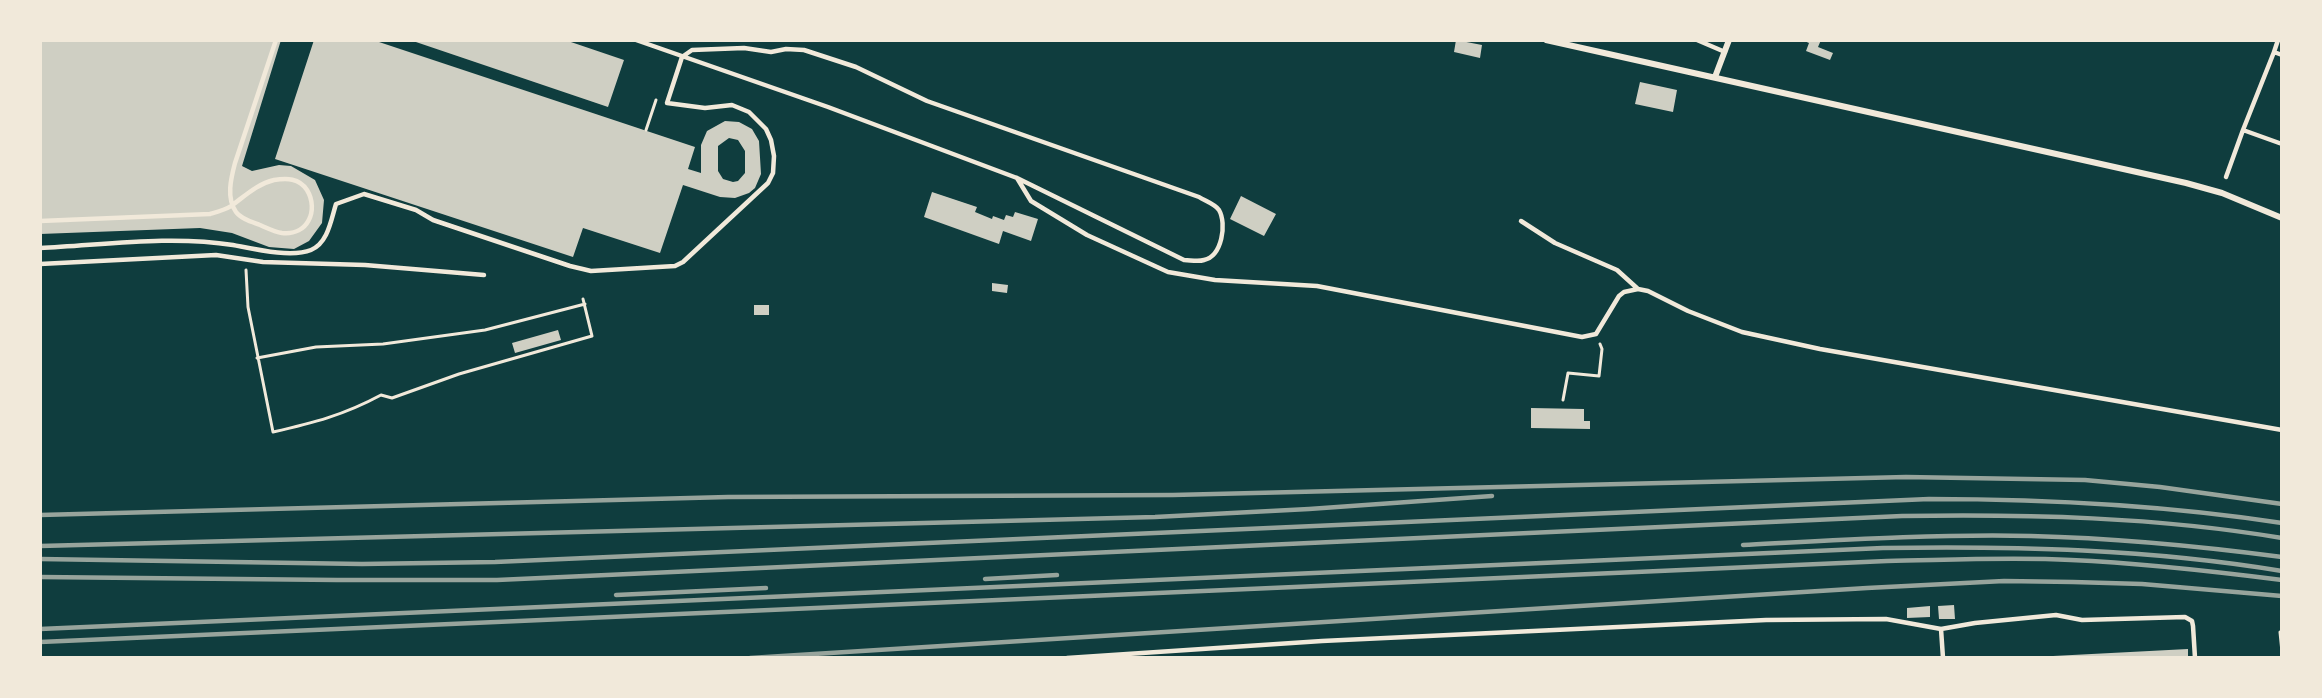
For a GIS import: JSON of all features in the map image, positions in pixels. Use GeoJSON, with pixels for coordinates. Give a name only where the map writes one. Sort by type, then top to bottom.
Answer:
{"type":"FeatureCollection","features":[{"type":"Feature","properties":{"kind":"street"},"geometry":{"type":"LineString","coordinates":[[1546,40],[2186,183],[2222,193],[2282,218]]}},
{"type":"Feature","properties":{"kind":"street"},"geometry":{"type":"LineString","coordinates":[[1715,77],[1729,40]]}},
{"type":"Feature","properties":{"kind":"lane"},"geometry":{"type":"LineString","coordinates":[[40,221],[210,214],[229,207],[237,201],[246,195],[254,188],[273,181],[291,178],[303,184],[312,199],[313,213],[308,223],[295,232],[282,233],[248,221],[236,213],[233,204],[230,196],[230,179],[276,40]]}},
{"type":"Feature","properties":{"kind":"lane"},"geometry":{"type":"LineString","coordinates":[[40,248],[184,241],[257,250],[291,252],[311,250],[325,239],[336,204],[364,194],[416,210],[433,220],[591,271],[675,266],[683,262],[768,183],[773,173],[774,156],[771,140],[766,129],[749,112],[732,105],[705,108],[667,103],[682,57],[692,50],[719,48],[744,48],[771,52],[786,49],[804,50],[828,56],[927,101],[1199,197],[1217,208],[1224,222],[1219,244],[1213,255],[1204,260],[1184,260],[1017,178],[816,103],[682,57],[636,40]]}},
{"type":"Feature","properties":{"kind":"lane"},"geometry":{"type":"LineString","coordinates":[[1697,40],[1725,51]]}},
{"type":"Feature","properties":{"kind":"lane"},"geometry":{"type":"LineString","coordinates":[[2226,177],[2278,40]]}},
{"type":"Feature","properties":{"kind":"lane"},"geometry":{"type":"LineString","coordinates":[[2274,52],[2282,55]]}},
{"type":"Feature","properties":{"kind":"lane"},"geometry":{"type":"LineString","coordinates":[[2243,130],[2282,144]]}},
{"type":"Feature","properties":{"kind":"lane"},"geometry":{"type":"LineString","coordinates":[[1017,178],[1031,201],[1087,235],[1168,272],[1215,280],[1317,286],[1581,337],[1596,334],[1619,296],[1624,292],[1638,289],[1648,291],[1688,311],[1742,332],[1809,346],[2282,430]]}},
{"type":"Feature","properties":{"kind":"lane"},"geometry":{"type":"LineString","coordinates":[[1521,221],[1555,243],[1617,270],[1638,289]]}},
{"type":"Feature","properties":{"kind":"lane"},"geometry":{"type":"LineString","coordinates":[[40,264],[216,255],[263,262],[376,266],[484,275]]}},
{"type":"Feature","properties":{"kind":"lane"},"geometry":{"type":"LineString","coordinates":[[1067,657],[1322,641],[1766,620],[1886,619],[1941,629],[1975,623],[2056,615],[2082,620],[2185,617],[2192,621],[2195,657]]}},
{"type":"Feature","properties":{"kind":"lane"},"geometry":{"type":"LineString","coordinates":[[1941,629],[1943,657]]}},
{"type":"Feature","properties":{"kind":"path"},"geometry":{"type":"LineString","coordinates":[[246,268],[246,296],[273,432],[351,411],[381,395],[392,398],[459,374],[592,336],[584,299]]}},
{"type":"Feature","properties":{"kind":"path"},"geometry":{"type":"LineString","coordinates":[[257,358],[316,347],[383,344],[485,330],[585,304]]}},
{"type":"Feature","properties":{"kind":"path"},"geometry":{"type":"LineString","coordinates":[[1563,400],[1568,373],[1599,376],[1602,349],[1596,334]]}},
{"type":"Feature","properties":{"kind":"path"},"geometry":{"type":"LineString","coordinates":[[2280,632],[2282,652]]}},
{"type":"Feature","properties":{"kind":"building"},"geometry":{"type":"Polygon","coordinates":[[[40,40],[281,40],[242,166],[252,171],[279,165],[291,166],[315,180],[324,200],[322,223],[309,241],[294,249],[269,247],[232,233],[200,228],[40,234],[40,40]]]}},
{"type":"Feature","properties":{"kind":"building"},"geometry":{"type":"Polygon","coordinates":[[[314,40],[373,40],[695,147],[688,169],[701,173],[701,145],[707,131],[725,121],[739,122],[752,129],[759,141],[761,174],[755,188],[735,198],[720,197],[683,185],[660,253],[583,228],[573,257],[275,159],[314,40]],[[729,138],[718,146],[718,171],[723,179],[733,182],[738,181],[745,173],[745,151],[738,140],[729,138]]]}},
{"type":"Feature","properties":{"kind":"building"},"geometry":{"type":"Polygon","coordinates":[[[410,40],[565,40],[624,60],[608,107],[410,40]]]}},
{"type":"Feature","properties":{"kind":"building"},"geometry":{"type":"Polygon","coordinates":[[[1456,40],[1482,45],[1480,58],[1454,52],[1456,40]]]}},
{"type":"Feature","properties":{"kind":"building"},"geometry":{"type":"Polygon","coordinates":[[[1802,40],[1821,40],[1818,47],[1833,53],[1830,60],[1806,51],[1809,43],[1802,40]]]}},
{"type":"Feature","properties":{"kind":"building"},"geometry":{"type":"Polygon","coordinates":[[[1640,82],[1677,90],[1673,112],[1635,104],[1640,82]]]}},
{"type":"Feature","properties":{"kind":"building"},"geometry":{"type":"Polygon","coordinates":[[[932,192],[977,207],[975,212],[992,219],[993,216],[1004,220],[1006,215],[1013,217],[1015,212],[1038,219],[1031,241],[1003,231],[999,244],[924,217],[932,192]]]}},
{"type":"Feature","properties":{"kind":"building"},"geometry":{"type":"Polygon","coordinates":[[[1241,196],[1276,214],[1264,236],[1230,219],[1241,196]]]}},
{"type":"Feature","properties":{"kind":"building"},"geometry":{"type":"Polygon","coordinates":[[[992,283],[1008,285],[1007,293],[992,291],[992,283]]]}},
{"type":"Feature","properties":{"kind":"building"},"geometry":{"type":"Polygon","coordinates":[[[754,305],[769,305],[769,315],[754,315],[754,305]]]}},
{"type":"Feature","properties":{"kind":"building"},"geometry":{"type":"Polygon","coordinates":[[[558,330],[561,340],[515,353],[512,343],[558,330]]]}},
{"type":"Feature","properties":{"kind":"building"},"geometry":{"type":"Polygon","coordinates":[[[1531,408],[1584,409],[1584,421],[1590,421],[1590,429],[1531,428],[1531,408]]]}},
{"type":"Feature","properties":{"kind":"building"},"geometry":{"type":"Polygon","coordinates":[[[1954,605],[1955,619],[1939,619],[1938,606],[1954,605]]]}},
{"type":"Feature","properties":{"kind":"building"},"geometry":{"type":"Polygon","coordinates":[[[1930,606],[1930,617],[1907,618],[1907,608],[1930,606]]]}},
{"type":"Feature","properties":{"kind":"building"},"geometry":{"type":"Polygon","coordinates":[[[2188,649],[2188,658],[2053,658],[2053,656],[2188,649]]]}},
{"type":"Feature","properties":{"kind":"railway"},"geometry":{"type":"LineString","coordinates":[[40,515],[728,497],[1173,495],[1906,477],[2085,480],[2160,487],[2282,504]]}},
{"type":"Feature","properties":{"kind":"railway"},"geometry":{"type":"LineString","coordinates":[[40,546],[1155,517],[1492,496]]}},
{"type":"Feature","properties":{"kind":"railway"},"geometry":{"type":"LineString","coordinates":[[40,559],[362,564],[495,562],[1929,499],[2106,504],[2282,523]]}},
{"type":"Feature","properties":{"kind":"railway"},"geometry":{"type":"LineString","coordinates":[[40,577],[497,580],[1902,516],[2092,518],[2187,525],[2282,538]]}},
{"type":"Feature","properties":{"kind":"railway"},"geometry":{"type":"LineString","coordinates":[[1743,545],[1851,539],[2031,536],[2156,543],[2282,557]]}},
{"type":"Feature","properties":{"kind":"railway"},"geometry":{"type":"LineString","coordinates":[[40,629],[1883,548],[2083,550],[2182,558],[2282,571]]}},
{"type":"Feature","properties":{"kind":"railway"},"geometry":{"type":"LineString","coordinates":[[40,642],[1887,561],[2071,560],[2124,563],[2282,580]]}},
{"type":"Feature","properties":{"kind":"railway"},"geometry":{"type":"LineString","coordinates":[[985,579],[1057,575]]}},
{"type":"Feature","properties":{"kind":"railway"},"geometry":{"type":"LineString","coordinates":[[750,658],[2004,581],[2142,584],[2282,596]]}},
{"type":"Feature","properties":{"kind":"railway"},"geometry":{"type":"LineString","coordinates":[[616,595],[766,588]]}}]}
